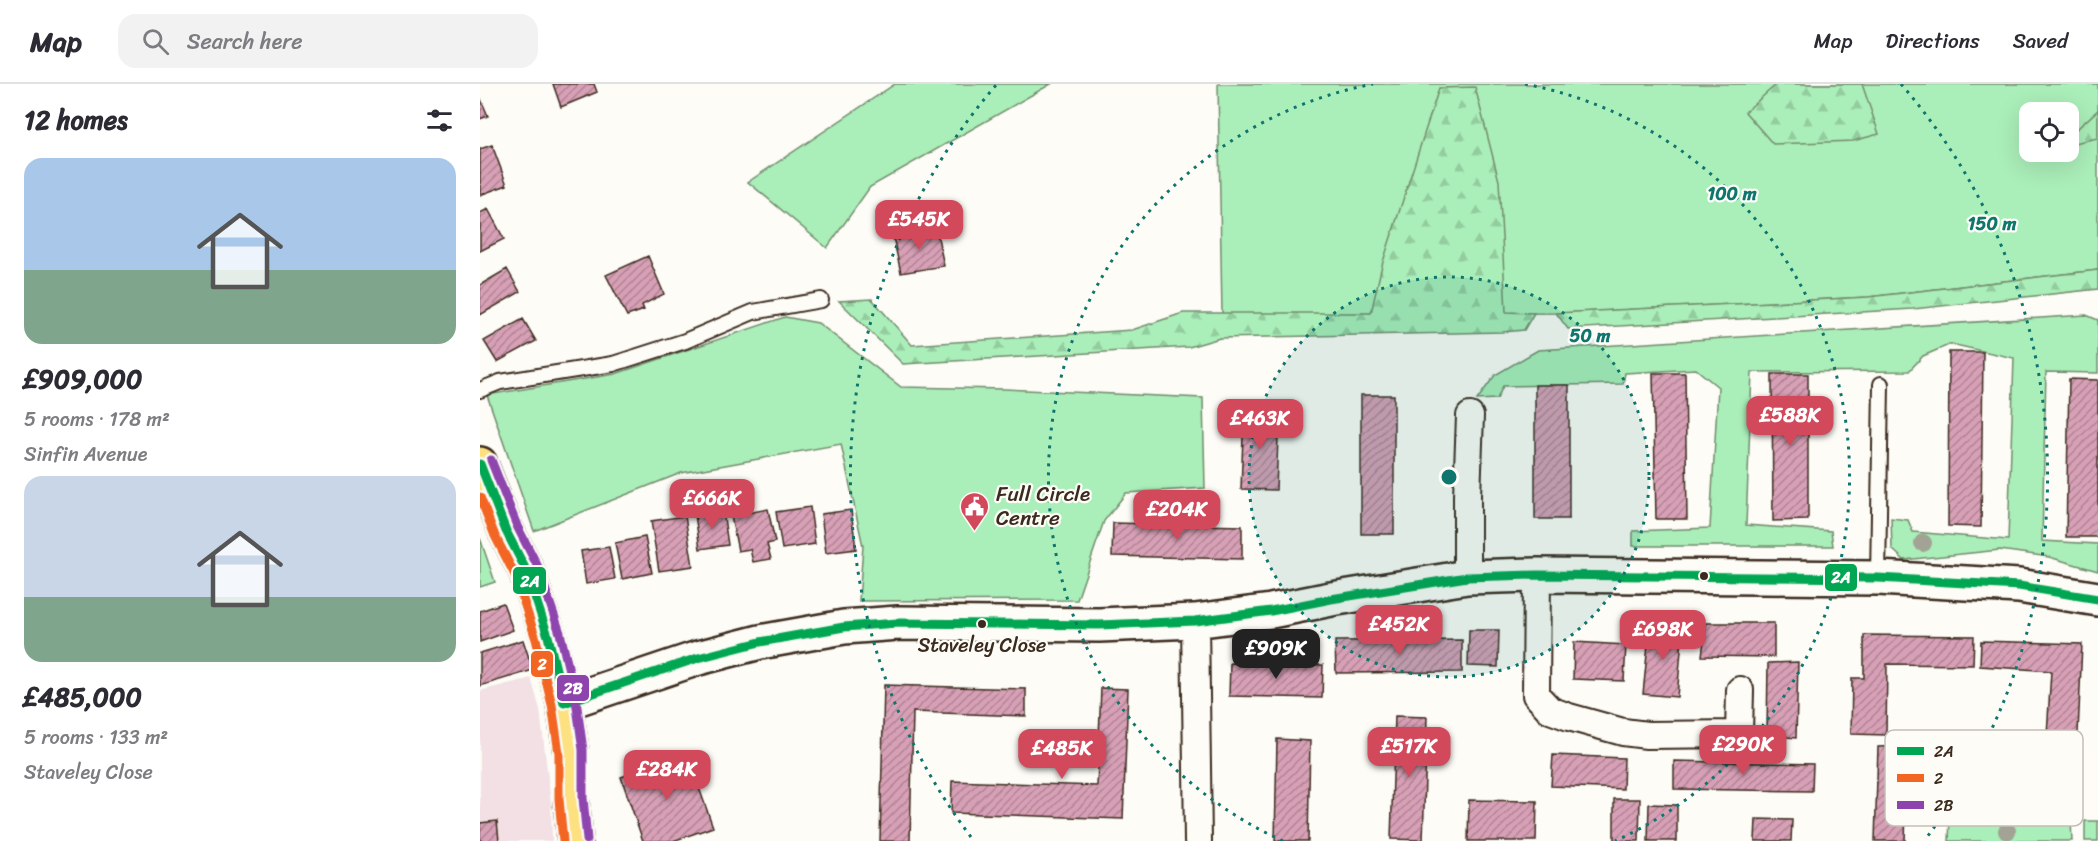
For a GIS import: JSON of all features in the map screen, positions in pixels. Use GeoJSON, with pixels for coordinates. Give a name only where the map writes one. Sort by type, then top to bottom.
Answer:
{"type":"FeatureCollection","features":[{"type":"Feature","properties":{"kind":"main road"},"geometry":{"type":"LineString","coordinates":[[483,472],[529,579],[548,636],[564,703],[571,752],[571,799],[575,841]]}},
{"type":"Feature","properties":{"kind":"street"},"geometry":{"type":"LineString","coordinates":[[1467,577],[1470,416]]}},
{"type":"Feature","properties":{"kind":"street"},"geometry":{"type":"LineString","coordinates":[[1537,575],[1536,696],[1550,710],[1623,732],[1647,735],[1739,734],[1740,690]]}},
{"type":"Feature","properties":{"kind":"street"},"geometry":{"type":"LineString","coordinates":[[564,703],[698,658],[760,642],[844,627],[898,623],[1099,625],[1195,621],[1271,611],[1467,577],[1537,575],[1878,578],[2019,586],[2098,599]]}},
{"type":"Feature","properties":{"kind":"street"},"geometry":{"type":"LineString","coordinates":[[1195,621],[1198,841]]}},
{"type":"Feature","properties":{"kind":"lane"},"geometry":{"type":"LineString","coordinates":[[480,390],[500,382],[614,364],[685,341],[753,312],[821,300]]}},
{"type":"Feature","properties":{"kind":"lane"},"geometry":{"type":"LineString","coordinates":[[1878,578],[1881,384]]}},
{"type":"Feature","properties":{"kind":"shaded area"},"geometry":{"type":"Polygon","coordinates":[[[531,678],[540,710],[551,804],[552,841],[480,841],[480,691],[531,678]]]}},
{"type":"Feature","properties":{"kind":"green space"},"geometry":{"type":"Polygon","coordinates":[[[895,84],[1051,84],[870,187],[827,248],[748,182],[895,84]]]}},
{"type":"Feature","properties":{"kind":"green space"},"geometry":{"type":"Polygon","coordinates":[[[1218,84],[2098,84],[2098,270],[1868,297],[1564,313],[1222,314],[1218,84]]]}},
{"type":"Feature","properties":{"kind":"green space"},"geometry":{"type":"Polygon","coordinates":[[[1777,84],[1862,84],[1879,134],[1853,141],[1773,144],[1745,112],[1777,84]]]}},
{"type":"Feature","properties":{"kind":"green space"},"geometry":{"type":"Polygon","coordinates":[[[1475,87],[1499,181],[1506,312],[1534,313],[1524,330],[1220,338],[1189,347],[903,364],[839,301],[872,299],[912,345],[1132,330],[1183,313],[1371,313],[1382,265],[1439,88],[1475,87]]]}},
{"type":"Feature","properties":{"kind":"green space"},"geometry":{"type":"Polygon","coordinates":[[[2098,110],[2098,138],[2079,142],[2079,127],[2098,110]]]}},
{"type":"Feature","properties":{"kind":"green space"},"geometry":{"type":"Polygon","coordinates":[[[2098,270],[2098,289],[1913,309],[1568,329],[1556,313],[1868,297],[2098,270]]]}},
{"type":"Feature","properties":{"kind":"green space"},"geometry":{"type":"Polygon","coordinates":[[[2086,315],[2098,320],[2098,373],[2046,372],[2042,541],[2098,544],[2098,571],[2049,557],[2000,550],[1904,560],[1892,549],[1891,518],[1908,520],[1913,532],[2008,540],[2014,358],[1951,344],[1923,356],[1909,371],[1752,372],[1746,525],[1831,531],[1833,546],[1633,546],[1633,531],[1710,528],[1718,387],[1696,369],[1625,373],[1623,384],[1503,386],[1497,399],[1477,400],[1495,375],[1538,350],[2086,315]]]}},
{"type":"Feature","properties":{"kind":"green space"},"geometry":{"type":"Polygon","coordinates":[[[785,317],[818,323],[901,387],[1203,398],[1205,488],[1126,493],[1104,521],[1077,600],[859,601],[863,546],[841,444],[681,473],[534,531],[487,395],[615,374],[785,317]]]}},
{"type":"Feature","properties":{"kind":"green space"},"geometry":{"type":"Polygon","coordinates":[[[480,538],[495,582],[480,587],[480,538]]]}},
{"type":"Feature","properties":{"kind":"green space"},"geometry":{"type":"Polygon","coordinates":[[[2085,821],[2098,821],[2098,841],[2085,841],[2085,821]]]}},
{"type":"Feature","properties":{"kind":"green space"},"geometry":{"type":"Polygon","coordinates":[[[1950,826],[2071,826],[2072,841],[1949,841],[1950,826]]]}},
{"type":"Feature","properties":{"kind":"building"},"geometry":{"type":"Polygon","coordinates":[[[553,84],[594,84],[597,92],[561,107],[553,84]]]}},
{"type":"Feature","properties":{"kind":"building"},"geometry":{"type":"Polygon","coordinates":[[[480,97],[488,116],[480,119],[480,97]]]}},
{"type":"Feature","properties":{"kind":"building"},"geometry":{"type":"Polygon","coordinates":[[[492,145],[507,185],[480,195],[480,149],[492,145]]]}},
{"type":"Feature","properties":{"kind":"building"},"geometry":{"type":"Polygon","coordinates":[[[488,209],[504,239],[480,251],[480,213],[488,209]]]}},
{"type":"Feature","properties":{"kind":"building"},"geometry":{"type":"Polygon","coordinates":[[[936,228],[944,266],[901,273],[893,237],[936,228]]]}},
{"type":"Feature","properties":{"kind":"building"},"geometry":{"type":"Polygon","coordinates":[[[648,256],[664,294],[642,305],[644,310],[627,316],[606,275],[648,256]]]}},
{"type":"Feature","properties":{"kind":"building"},"geometry":{"type":"Polygon","coordinates":[[[507,269],[520,292],[480,315],[480,285],[507,269]]]}},
{"type":"Feature","properties":{"kind":"building"},"geometry":{"type":"Polygon","coordinates":[[[523,319],[536,341],[497,362],[484,341],[523,319]]]}},
{"type":"Feature","properties":{"kind":"building"},"geometry":{"type":"Polygon","coordinates":[[[1949,352],[1983,352],[1981,527],[1948,526],[1949,352]]]}},
{"type":"Feature","properties":{"kind":"building"},"geometry":{"type":"Polygon","coordinates":[[[1653,373],[1685,373],[1687,519],[1656,519],[1653,373]]]}},
{"type":"Feature","properties":{"kind":"building"},"geometry":{"type":"Polygon","coordinates":[[[1772,374],[1808,374],[1808,520],[1773,521],[1772,374]]]}},
{"type":"Feature","properties":{"kind":"building"},"geometry":{"type":"Polygon","coordinates":[[[2069,379],[2098,380],[2098,537],[2066,537],[2069,379]]]}},
{"type":"Feature","properties":{"kind":"building"},"geometry":{"type":"Polygon","coordinates":[[[1535,385],[1569,385],[1569,519],[1535,519],[1535,385]]]}},
{"type":"Feature","properties":{"kind":"building"},"geometry":{"type":"Polygon","coordinates":[[[1361,395],[1394,395],[1394,534],[1361,534],[1361,395]]]}},
{"type":"Feature","properties":{"kind":"building"},"geometry":{"type":"Polygon","coordinates":[[[1244,410],[1279,411],[1276,490],[1241,489],[1244,410]]]}},
{"type":"Feature","properties":{"kind":"building"},"geometry":{"type":"Polygon","coordinates":[[[810,507],[815,544],[782,549],[776,512],[810,507]]]}},
{"type":"Feature","properties":{"kind":"building"},"geometry":{"type":"Polygon","coordinates":[[[768,509],[775,542],[767,544],[771,559],[753,562],[750,549],[738,551],[731,516],[768,509]]]}},
{"type":"Feature","properties":{"kind":"building"},"geometry":{"type":"Polygon","coordinates":[[[851,510],[856,549],[826,553],[821,514],[851,510]]]}},
{"type":"Feature","properties":{"kind":"building"},"geometry":{"type":"Polygon","coordinates":[[[723,511],[728,545],[700,549],[695,515],[723,511]]]}},
{"type":"Feature","properties":{"kind":"building"},"geometry":{"type":"Polygon","coordinates":[[[685,516],[693,566],[659,571],[651,521],[685,516]]]}},
{"type":"Feature","properties":{"kind":"building"},"geometry":{"type":"Polygon","coordinates":[[[1113,523],[1242,526],[1242,559],[1112,556],[1113,523]]]}},
{"type":"Feature","properties":{"kind":"building"},"geometry":{"type":"Polygon","coordinates":[[[645,537],[652,573],[622,579],[615,543],[645,537]]]}},
{"type":"Feature","properties":{"kind":"building"},"geometry":{"type":"Polygon","coordinates":[[[609,547],[615,579],[586,584],[581,551],[609,547]]]}},
{"type":"Feature","properties":{"kind":"building"},"geometry":{"type":"Polygon","coordinates":[[[503,603],[513,630],[480,642],[480,611],[503,603]]]}},
{"type":"Feature","properties":{"kind":"building"},"geometry":{"type":"Polygon","coordinates":[[[1706,623],[1774,623],[1774,657],[1702,656],[1706,623]]]}},
{"type":"Feature","properties":{"kind":"building"},"geometry":{"type":"Polygon","coordinates":[[[1650,624],[1683,627],[1677,697],[1643,694],[1650,624]]]}},
{"type":"Feature","properties":{"kind":"building"},"geometry":{"type":"Polygon","coordinates":[[[1469,630],[1499,630],[1498,667],[1468,666],[1469,630]]]}},
{"type":"Feature","properties":{"kind":"building"},"geometry":{"type":"Polygon","coordinates":[[[1864,635],[1974,636],[1973,665],[1887,664],[1885,735],[1851,734],[1852,678],[1864,678],[1864,635]]]}},
{"type":"Feature","properties":{"kind":"building"},"geometry":{"type":"Polygon","coordinates":[[[523,640],[533,670],[480,686],[480,653],[523,640]]]}},
{"type":"Feature","properties":{"kind":"building"},"geometry":{"type":"Polygon","coordinates":[[[1462,640],[1462,672],[1336,673],[1335,641],[1462,640]]]}},
{"type":"Feature","properties":{"kind":"building"},"geometry":{"type":"Polygon","coordinates":[[[1981,641],[2082,644],[2078,730],[2047,730],[2051,671],[1980,666],[1981,641]]]}},
{"type":"Feature","properties":{"kind":"building"},"geometry":{"type":"Polygon","coordinates":[[[1574,642],[1626,645],[1624,681],[1573,679],[1574,642]]]}},
{"type":"Feature","properties":{"kind":"building"},"geometry":{"type":"Polygon","coordinates":[[[1798,662],[1796,738],[1767,735],[1768,663],[1798,662]]]}},
{"type":"Feature","properties":{"kind":"building"},"geometry":{"type":"Polygon","coordinates":[[[1230,663],[1323,665],[1322,698],[1229,696],[1230,663]]]}},
{"type":"Feature","properties":{"kind":"building"},"geometry":{"type":"Polygon","coordinates":[[[884,685],[1026,689],[1026,716],[913,712],[910,841],[880,841],[884,685]]]}},
{"type":"Feature","properties":{"kind":"building"},"geometry":{"type":"Polygon","coordinates":[[[1101,688],[1128,689],[1123,819],[951,813],[952,781],[1097,786],[1101,688]]]}},
{"type":"Feature","properties":{"kind":"building"},"geometry":{"type":"Polygon","coordinates":[[[1395,716],[1427,717],[1423,840],[1391,839],[1395,716]]]}},
{"type":"Feature","properties":{"kind":"building"},"geometry":{"type":"Polygon","coordinates":[[[1277,739],[1310,741],[1308,841],[1275,841],[1277,739]]]}},
{"type":"Feature","properties":{"kind":"building"},"geometry":{"type":"Polygon","coordinates":[[[1878,747],[1885,747],[1885,826],[1905,826],[1905,841],[1875,841],[1878,747]]]}},
{"type":"Feature","properties":{"kind":"building"},"geometry":{"type":"Polygon","coordinates":[[[687,754],[713,827],[673,841],[643,841],[621,777],[687,754]]]}},
{"type":"Feature","properties":{"kind":"building"},"geometry":{"type":"Polygon","coordinates":[[[1553,755],[1624,758],[1623,789],[1551,786],[1553,755]]]}},
{"type":"Feature","properties":{"kind":"building"},"geometry":{"type":"Polygon","coordinates":[[[1674,761],[1813,764],[1812,791],[1674,789],[1674,761]]]}},
{"type":"Feature","properties":{"kind":"building"},"geometry":{"type":"Polygon","coordinates":[[[1614,799],[1640,799],[1639,841],[1614,841],[1614,799]]]}},
{"type":"Feature","properties":{"kind":"building"},"geometry":{"type":"Polygon","coordinates":[[[1469,800],[1537,801],[1536,841],[1468,841],[1469,800]]]}},
{"type":"Feature","properties":{"kind":"building"},"geometry":{"type":"Polygon","coordinates":[[[1649,804],[1677,805],[1677,841],[1648,841],[1649,804]]]}},
{"type":"Feature","properties":{"kind":"building"},"geometry":{"type":"Polygon","coordinates":[[[1756,819],[1792,820],[1791,841],[1755,841],[1756,819]]]}},
{"type":"Feature","properties":{"kind":"building"},"geometry":{"type":"Polygon","coordinates":[[[497,821],[499,841],[480,841],[480,823],[497,821]]]}},
{"type":"Feature","properties":{"kind":"transit line","name":"2B"},"geometry":{"type":"LineString","coordinates":[[491,460],[517,526],[537,565],[560,633],[576,700],[583,750],[583,798],[587,840]]}},
{"type":"Feature","properties":{"kind":"transit line","name":"2A"},"geometry":{"type":"LineString","coordinates":[[480,464],[506,531],[526,570],[548,636],[564,703]]}},
{"type":"Feature","properties":{"kind":"transit line","name":"2"},"geometry":{"type":"LineString","coordinates":[[480,497],[495,536],[515,575],[536,639],[552,705],[559,753],[559,799],[563,841]]}},
{"type":"Feature","properties":{"kind":"transit line","name":"2A"},"geometry":{"type":"LineString","coordinates":[[564,703],[698,658],[760,642],[844,627],[898,623],[1099,625],[1195,621],[1271,611],[1467,577],[1537,575],[1878,578],[2019,586],[2098,599]]}},
{"type":"Feature","properties":{"kind":"place","name":"Full Circle Centre"},"geometry":{"type":"Point","coordinates":[975,532]}},
{"type":"Feature","properties":{"kind":"place","name":"Staveley Close"},"geometry":{"type":"Point","coordinates":[982,624]}}]}
